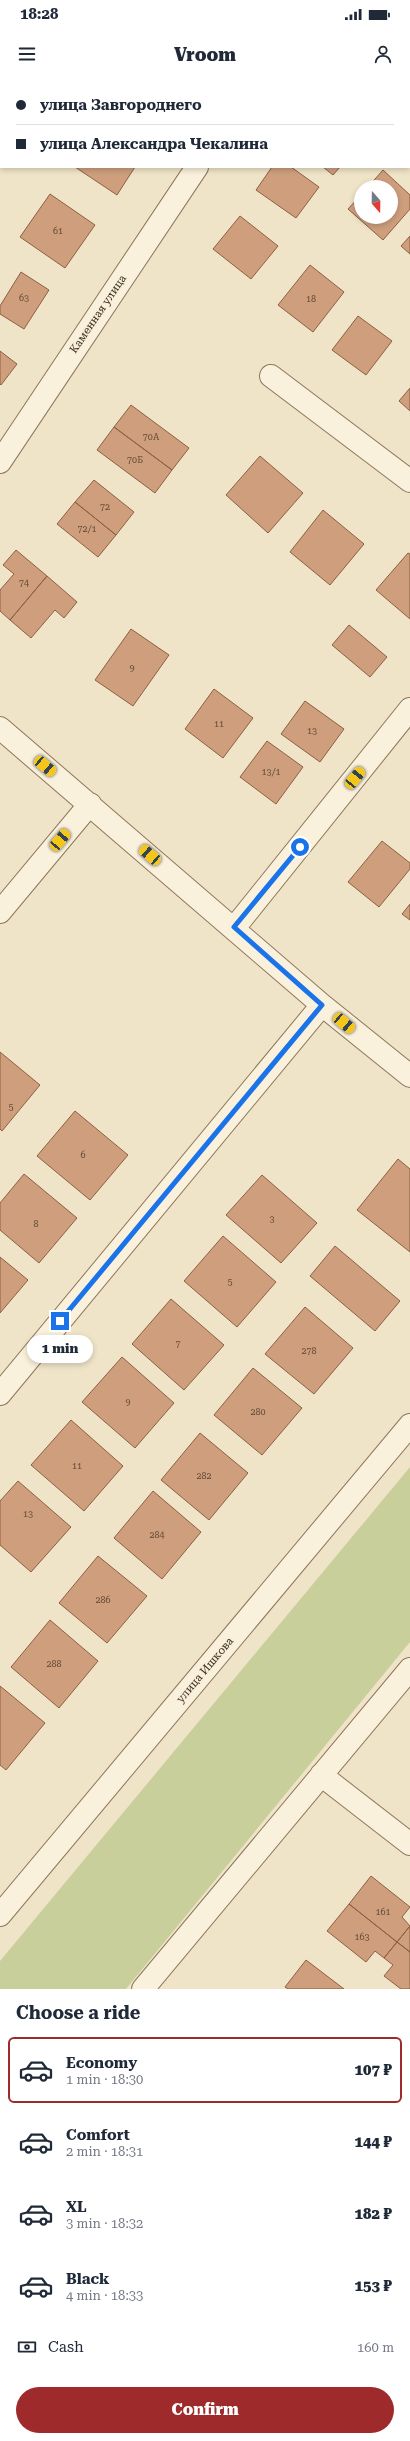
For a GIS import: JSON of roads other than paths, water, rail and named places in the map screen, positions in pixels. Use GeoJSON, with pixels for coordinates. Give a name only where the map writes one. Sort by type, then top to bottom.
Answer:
{"type":"FeatureCollection","features":[{"type":"Feature","properties":{"kind":"street","name":"Каменная улица"},"geometry":{"type":"LineString","coordinates":[[0,462],[196,168]]}},
{"type":"Feature","properties":{"kind":"street"},"geometry":{"type":"LineString","coordinates":[[271,376],[410,481]]}},
{"type":"Feature","properties":{"kind":"street"},"geometry":{"type":"LineString","coordinates":[[234,927],[410,709]]}},
{"type":"Feature","properties":{"kind":"street"},"geometry":{"type":"LineString","coordinates":[[0,728],[234,927],[322,1005],[410,1076]]}},
{"type":"Feature","properties":{"kind":"street"},"geometry":{"type":"LineString","coordinates":[[0,912],[90,804]]}},
{"type":"Feature","properties":{"kind":"street"},"geometry":{"type":"LineString","coordinates":[[0,1394],[322,1005]]}},
{"type":"Feature","properties":{"kind":"street","name":"улица Ишкова"},"geometry":{"type":"LineString","coordinates":[[0,1915],[410,1425]]}},
{"type":"Feature","properties":{"kind":"street"},"geometry":{"type":"LineString","coordinates":[[143,1989],[410,1669]]}},
{"type":"Feature","properties":{"kind":"street"},"geometry":{"type":"LineString","coordinates":[[321,1775],[410,1844]]}}]}
